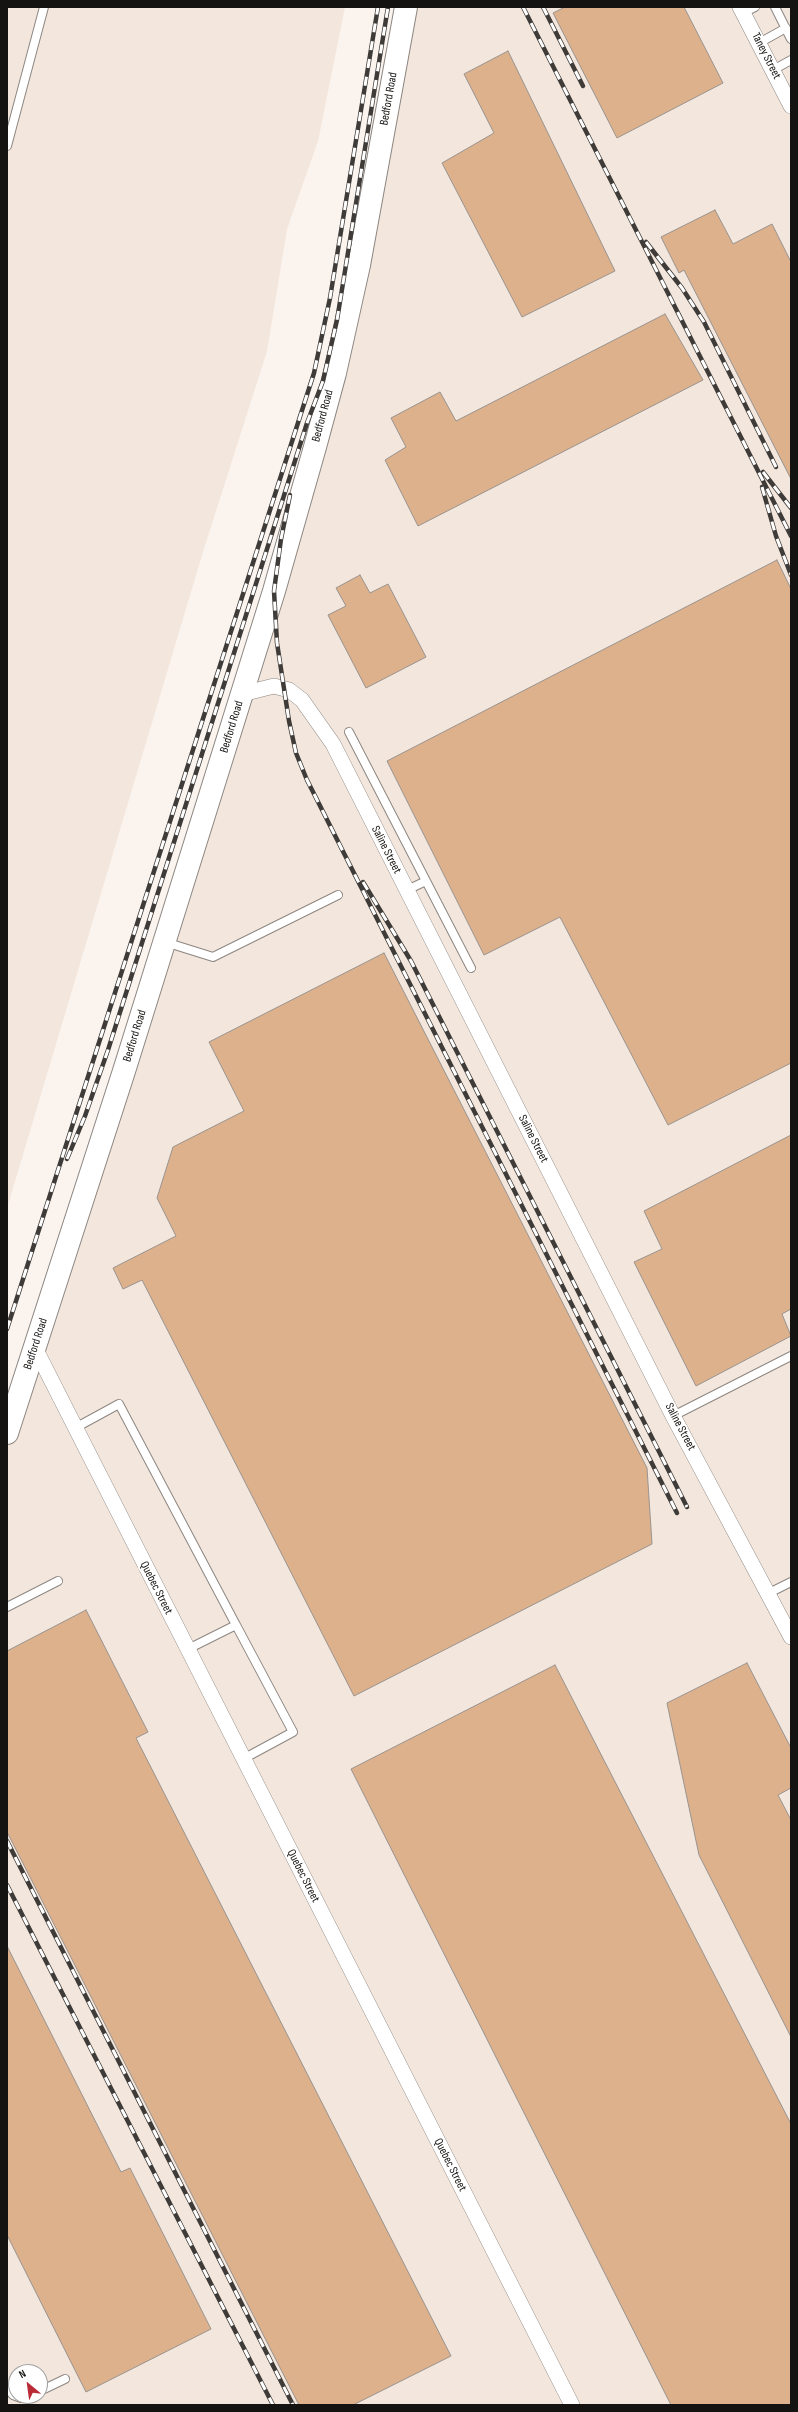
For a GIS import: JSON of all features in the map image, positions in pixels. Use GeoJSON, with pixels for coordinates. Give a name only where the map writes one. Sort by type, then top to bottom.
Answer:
{"type":"FeatureCollection","features":[{"type":"Feature","properties":{"kind":"street","name":"Bedford Road"},"geometry":{"type":"LineString","coordinates":[[7,1433],[164,942],[274,591],[335,373],[359,265],[406,7]]}},
{"type":"Feature","properties":{"kind":"street","name":"Taney Street"},"geometry":{"type":"LineString","coordinates":[[746,9],[759,43],[791,105]]}},
{"type":"Feature","properties":{"kind":"street","name":"Saline Street"},"geometry":{"type":"LineString","coordinates":[[242,694],[274,686],[289,690],[302,700],[333,744],[673,1416],[769,1593],[791,1637]]}},
{"type":"Feature","properties":{"kind":"street","name":"Quebec Street"},"geometry":{"type":"LineString","coordinates":[[34,1348],[572,2405]]}},
{"type":"Feature","properties":{"kind":"lane"},"geometry":{"type":"LineString","coordinates":[[7,146],[44,7]]}},
{"type":"Feature","properties":{"kind":"lane"},"geometry":{"type":"LineString","coordinates":[[775,7],[791,39]]}},
{"type":"Feature","properties":{"kind":"lane"},"geometry":{"type":"LineString","coordinates":[[759,43],[786,28]]}},
{"type":"Feature","properties":{"kind":"lane"},"geometry":{"type":"LineString","coordinates":[[773,70],[791,60]]}},
{"type":"Feature","properties":{"kind":"lane"},"geometry":{"type":"LineString","coordinates":[[349,732],[471,968]]}},
{"type":"Feature","properties":{"kind":"lane"},"geometry":{"type":"LineString","coordinates":[[407,890],[426,881]]}},
{"type":"Feature","properties":{"kind":"lane"},"geometry":{"type":"LineString","coordinates":[[164,942],[213,957],[338,895]]}},
{"type":"Feature","properties":{"kind":"lane"},"geometry":{"type":"LineString","coordinates":[[673,1416],[791,1356]]}},
{"type":"Feature","properties":{"kind":"lane"},"geometry":{"type":"LineString","coordinates":[[75,1428],[120,1404],[292,1732],[243,1759]]}},
{"type":"Feature","properties":{"kind":"lane"},"geometry":{"type":"LineString","coordinates":[[7,1607],[58,1581]]}},
{"type":"Feature","properties":{"kind":"lane"},"geometry":{"type":"LineString","coordinates":[[769,1593],[791,1582]]}},
{"type":"Feature","properties":{"kind":"lane"},"geometry":{"type":"LineString","coordinates":[[188,1650],[236,1625]]}},
{"type":"Feature","properties":{"kind":"lane"},"geometry":{"type":"LineString","coordinates":[[48,2387],[64,2379]]}},
{"type":"Feature","properties":{"kind":"shaded area"},"geometry":{"type":"Polygon","coordinates":[[[7,7],[345,7],[318,141],[287,229],[267,351],[202,555],[7,1208],[7,7]]]}},
{"type":"Feature","properties":{"kind":"shaded area"},"geometry":{"type":"Polygon","coordinates":[[[405,7],[791,7],[791,2405],[7,2405],[7,1415],[274,591],[351,303],[405,7]]]}},
{"type":"Feature","properties":{"kind":"building"},"geometry":{"type":"Polygon","coordinates":[[[565,7],[684,7],[723,83],[617,138],[553,13],[565,7]]]}},
{"type":"Feature","properties":{"kind":"building"},"geometry":{"type":"Polygon","coordinates":[[[508,51],[615,271],[522,317],[442,163],[494,133],[464,74],[508,51]]]}},
{"type":"Feature","properties":{"kind":"building"},"geometry":{"type":"Polygon","coordinates":[[[715,210],[733,244],[772,224],[791,262],[791,479],[684,270],[679,273],[661,237],[715,210]]]}},
{"type":"Feature","properties":{"kind":"building"},"geometry":{"type":"Polygon","coordinates":[[[665,314],[703,380],[418,526],[385,460],[406,447],[391,418],[440,392],[456,421],[665,314]]]}},
{"type":"Feature","properties":{"kind":"building"},"geometry":{"type":"Polygon","coordinates":[[[777,560],[791,589],[791,1063],[668,1125],[560,917],[484,955],[387,761],[777,560]]]}},
{"type":"Feature","properties":{"kind":"building"},"geometry":{"type":"Polygon","coordinates":[[[360,575],[370,593],[388,584],[426,657],[366,688],[328,615],[346,606],[336,588],[360,575]]]}},
{"type":"Feature","properties":{"kind":"building"},"geometry":{"type":"Polygon","coordinates":[[[384,953],[647,1468],[652,1544],[354,1696],[142,1280],[123,1289],[113,1268],[176,1236],[157,1198],[173,1147],[244,1111],[209,1042],[384,953]]]}},
{"type":"Feature","properties":{"kind":"building"},"geometry":{"type":"Polygon","coordinates":[[[791,1135],[791,1309],[782,1314],[791,1336],[696,1386],[634,1262],[662,1249],[644,1211],[791,1135]]]}},
{"type":"Feature","properties":{"kind":"building"},"geometry":{"type":"Polygon","coordinates":[[[86,1610],[148,1732],[136,1738],[451,2356],[353,2405],[299,2405],[7,1832],[7,1651],[86,1610]]]}},
{"type":"Feature","properties":{"kind":"building"},"geometry":{"type":"Polygon","coordinates":[[[747,1663],[791,1748],[791,1788],[778,1795],[791,1820],[791,2037],[699,1855],[667,1703],[747,1663]]]}},
{"type":"Feature","properties":{"kind":"building"},"geometry":{"type":"Polygon","coordinates":[[[555,1665],[791,2124],[791,2405],[671,2405],[351,1769],[555,1665]]]}},
{"type":"Feature","properties":{"kind":"building"},"geometry":{"type":"Polygon","coordinates":[[[7,1946],[121,2172],[130,2168],[211,2329],[86,2392],[7,2235],[7,1946]]]}},
{"type":"Feature","properties":{"kind":"railway"},"geometry":{"type":"LineString","coordinates":[[7,1329],[314,373],[330,298],[378,7]]}},
{"type":"Feature","properties":{"kind":"railway"},"geometry":{"type":"LineString","coordinates":[[67,1159],[85,1116],[108,1050],[307,423],[323,381],[337,320],[388,7]]}},
{"type":"Feature","properties":{"kind":"railway"},"geometry":{"type":"LineString","coordinates":[[523,7],[791,536]]}},
{"type":"Feature","properties":{"kind":"railway"},"geometry":{"type":"LineString","coordinates":[[543,7],[583,86]]}},
{"type":"Feature","properties":{"kind":"railway"},"geometry":{"type":"LineString","coordinates":[[646,242],[682,288],[704,322],[776,467]]}},
{"type":"Feature","properties":{"kind":"railway"},"geometry":{"type":"LineString","coordinates":[[763,472],[791,508]]}},
{"type":"Feature","properties":{"kind":"railway"},"geometry":{"type":"LineString","coordinates":[[762,487],[776,536],[791,575]]}},
{"type":"Feature","properties":{"kind":"railway"},"geometry":{"type":"LineString","coordinates":[[290,495],[281,539],[274,591],[277,643],[289,721],[296,753],[307,780],[677,1513]]}},
{"type":"Feature","properties":{"kind":"railway"},"geometry":{"type":"LineString","coordinates":[[363,882],[411,961],[687,1507]]}},
{"type":"Feature","properties":{"kind":"railway"},"geometry":{"type":"LineString","coordinates":[[7,1841],[293,2405]]}},
{"type":"Feature","properties":{"kind":"railway"},"geometry":{"type":"LineString","coordinates":[[7,1885],[273,2405]]}}]}
